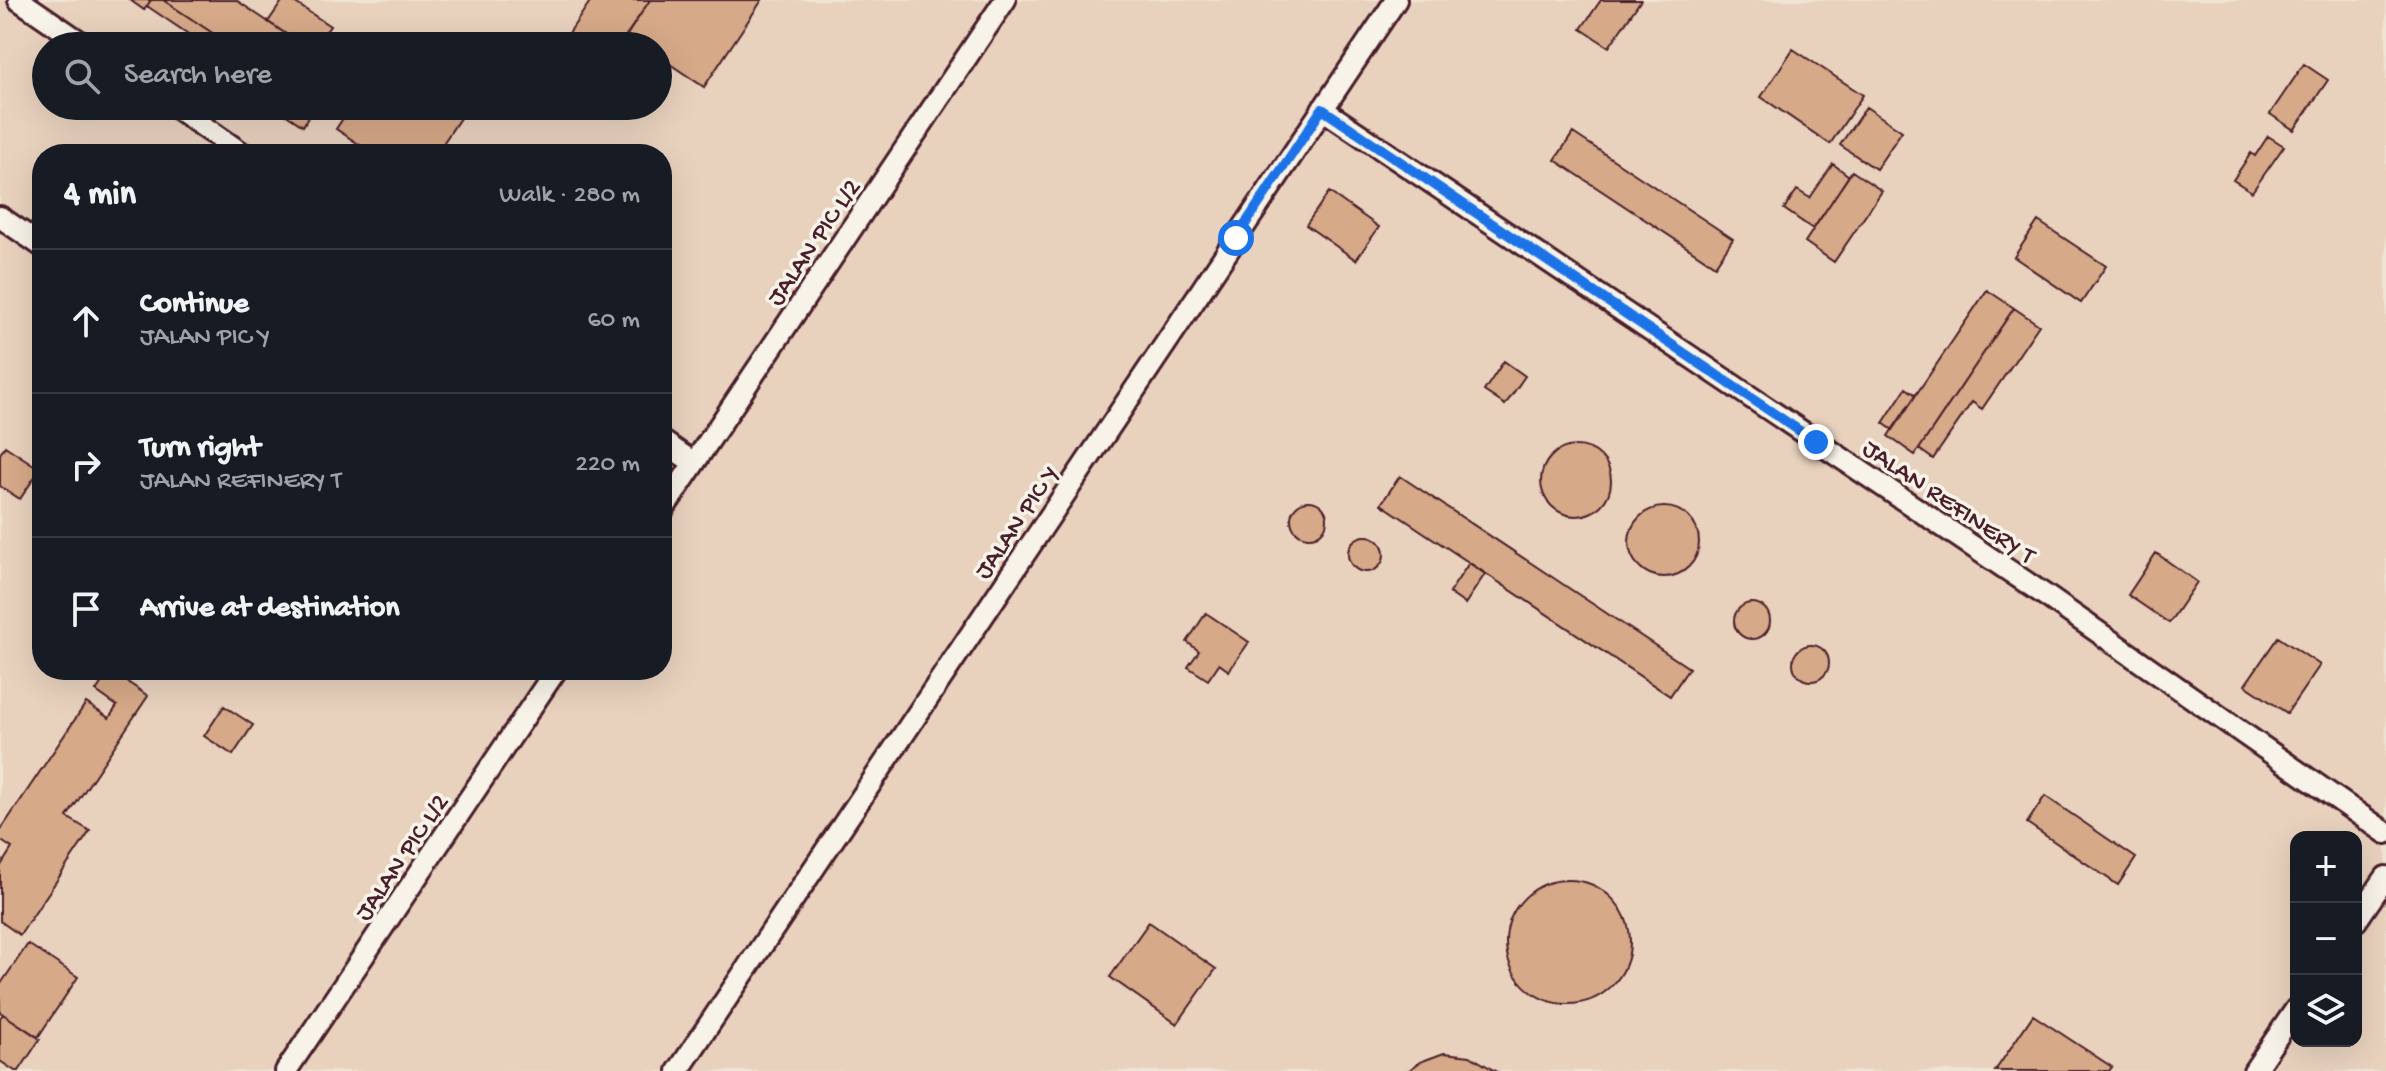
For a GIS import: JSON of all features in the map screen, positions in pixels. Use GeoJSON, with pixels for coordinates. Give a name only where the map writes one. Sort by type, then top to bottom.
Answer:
{"type":"FeatureCollection","features":[{"type":"Feature","properties":{"kind":"street"},"geometry":{"type":"LineString","coordinates":[[19,0],[66,32]]}},
{"type":"Feature","properties":{"kind":"street","name":"JALAN PIC L/2"},"geometry":{"type":"LineString","coordinates":[[672,496],[1005,0]]}},
{"type":"Feature","properties":{"kind":"street","name":"JALAN PIC Y"},"geometry":{"type":"LineString","coordinates":[[678,1071],[1396,0]]}},
{"type":"Feature","properties":{"kind":"street","name":"JALAN REFINERY T"},"geometry":{"type":"LineString","coordinates":[[1322,109],[2045,595],[2386,833]]}},
{"type":"Feature","properties":{"kind":"street"},"geometry":{"type":"LineString","coordinates":[[194,120],[229,144]]}},
{"type":"Feature","properties":{"kind":"street"},"geometry":{"type":"LineString","coordinates":[[0,217],[32,239]]}},
{"type":"Feature","properties":{"kind":"street"},"geometry":{"type":"LineString","coordinates":[[672,448],[694,463]]}},
{"type":"Feature","properties":{"kind":"street","name":"JALAN PIC L/2"},"geometry":{"type":"LineString","coordinates":[[286,1071],[549,680]]}},
{"type":"Feature","properties":{"kind":"street"},"geometry":{"type":"LineString","coordinates":[[2362,912],[2386,877]]}},
{"type":"Feature","properties":{"kind":"street"},"geometry":{"type":"LineString","coordinates":[[2254,1071],[2290,1018]]}},
{"type":"Feature","properties":{"kind":"shaded area"},"geometry":{"type":"Polygon","coordinates":[[[0,0],[2386,0],[2386,1071],[0,1071],[0,0]]]}},
{"type":"Feature","properties":{"kind":"building"},"geometry":{"type":"Polygon","coordinates":[[[130,0],[151,0],[144,10],[130,0]]]}},
{"type":"Feature","properties":{"kind":"building"},"geometry":{"type":"Polygon","coordinates":[[[151,0],[163,0],[211,32],[185,32],[147,6],[151,0]]]}},
{"type":"Feature","properties":{"kind":"building"},"geometry":{"type":"Polygon","coordinates":[[[163,0],[236,0],[283,32],[211,32],[163,0]]]}},
{"type":"Feature","properties":{"kind":"building"},"geometry":{"type":"Polygon","coordinates":[[[283,0],[291,0],[330,26],[326,32],[283,32],[268,22],[283,0]]]}},
{"type":"Feature","properties":{"kind":"building"},"geometry":{"type":"Polygon","coordinates":[[[591,0],[650,0],[628,32],[570,32],[591,0]]]}},
{"type":"Feature","properties":{"kind":"building"},"geometry":{"type":"Polygon","coordinates":[[[650,0],[762,0],[704,87],[672,65],[672,32],[629,32],[650,0]]]}},
{"type":"Feature","properties":{"kind":"building"},"geometry":{"type":"Polygon","coordinates":[[[1601,0],[1641,0],[1609,47],[1581,29],[1601,0]]]}},
{"type":"Feature","properties":{"kind":"building"},"geometry":{"type":"Polygon","coordinates":[[[1793,49],[1863,95],[1830,144],[1761,97],[1793,49]]]}},
{"type":"Feature","properties":{"kind":"building"},"geometry":{"type":"Polygon","coordinates":[[[2304,64],[2328,80],[2294,130],[2270,114],[2304,64]]]}},
{"type":"Feature","properties":{"kind":"building"},"geometry":{"type":"Polygon","coordinates":[[[1866,107],[1902,131],[1876,169],[1840,145],[1866,107]]]}},
{"type":"Feature","properties":{"kind":"building"},"geometry":{"type":"Polygon","coordinates":[[[342,120],[459,120],[443,144],[359,144],[336,129],[342,120]]]}},
{"type":"Feature","properties":{"kind":"building"},"geometry":{"type":"Polygon","coordinates":[[[1573,133],[1733,239],[1715,266],[1555,160],[1573,133]]]}},
{"type":"Feature","properties":{"kind":"building"},"geometry":{"type":"Polygon","coordinates":[[[2268,136],[2284,146],[2252,192],[2233,180],[2251,153],[2255,156],[2268,136]]]}},
{"type":"Feature","properties":{"kind":"building"},"geometry":{"type":"Polygon","coordinates":[[[1833,164],[1849,176],[1813,229],[1784,209],[1797,190],[1810,198],[1833,164]]]}},
{"type":"Feature","properties":{"kind":"building"},"geometry":{"type":"Polygon","coordinates":[[[1852,171],[1882,191],[1834,262],[1805,242],[1852,171]]]}},
{"type":"Feature","properties":{"kind":"building"},"geometry":{"type":"Polygon","coordinates":[[[1329,192],[1379,227],[1356,260],[1306,225],[1329,192]]]}},
{"type":"Feature","properties":{"kind":"building"},"geometry":{"type":"Polygon","coordinates":[[[2038,221],[2106,266],[2081,303],[2014,257],[2038,221]]]}},
{"type":"Feature","properties":{"kind":"building"},"geometry":{"type":"Polygon","coordinates":[[[1987,290],[2014,308],[1915,455],[1888,436],[1987,290]]]}},
{"type":"Feature","properties":{"kind":"building"},"geometry":{"type":"Polygon","coordinates":[[[2014,308],[2039,325],[1982,409],[1972,402],[1933,459],[1919,449],[2014,308]]]}},
{"type":"Feature","properties":{"kind":"building"},"geometry":{"type":"Polygon","coordinates":[[[1504,361],[1525,376],[1505,405],[1484,391],[1504,361]]]}},
{"type":"Feature","properties":{"kind":"building"},"geometry":{"type":"Polygon","coordinates":[[[1906,388],[1916,395],[1893,430],[1883,423],[1906,388]]]}},
{"type":"Feature","properties":{"kind":"building"},"geometry":{"type":"Polygon","coordinates":[[[5,446],[32,464],[32,481],[20,499],[0,486],[0,454],[5,446]]]}},
{"type":"Feature","properties":{"kind":"building"},"geometry":{"type":"Polygon","coordinates":[[[1576,446],[1601,456],[1611,481],[1601,506],[1576,516],[1551,506],[1541,481],[1551,456],[1576,446]]]}},
{"type":"Feature","properties":{"kind":"building"},"geometry":{"type":"Polygon","coordinates":[[[1400,476],[1689,668],[1670,696],[1381,504],[1400,476]]]}},
{"type":"Feature","properties":{"kind":"building"},"geometry":{"type":"Polygon","coordinates":[[[1309,501],[1322,506],[1327,519],[1322,532],[1309,537],[1296,532],[1291,519],[1296,506],[1309,501]]]}},
{"type":"Feature","properties":{"kind":"building"},"geometry":{"type":"Polygon","coordinates":[[[1664,507],[1689,517],[1699,542],[1689,567],[1664,577],[1639,567],[1629,542],[1639,517],[1664,507]]]}},
{"type":"Feature","properties":{"kind":"building"},"geometry":{"type":"Polygon","coordinates":[[[1366,536],[1379,541],[1384,554],[1379,567],[1366,572],[1353,567],[1348,554],[1353,541],[1366,536]]]}},
{"type":"Feature","properties":{"kind":"building"},"geometry":{"type":"Polygon","coordinates":[[[2156,553],[2197,582],[2169,623],[2128,595],[2156,553]]]}},
{"type":"Feature","properties":{"kind":"building"},"geometry":{"type":"Polygon","coordinates":[[[1469,563],[1485,574],[1465,604],[1449,593],[1469,563]]]}},
{"type":"Feature","properties":{"kind":"building"},"geometry":{"type":"Polygon","coordinates":[[[1752,603],[1765,608],[1770,621],[1765,634],[1752,639],[1739,634],[1734,621],[1739,608],[1752,603]]]}},
{"type":"Feature","properties":{"kind":"building"},"geometry":{"type":"Polygon","coordinates":[[[1206,613],[1249,642],[1229,671],[1219,664],[1208,680],[1188,667],[1199,651],[1187,642],[1206,613]]]}},
{"type":"Feature","properties":{"kind":"building"},"geometry":{"type":"Polygon","coordinates":[[[2278,637],[2320,665],[2287,713],[2245,685],[2278,637]]]}},
{"type":"Feature","properties":{"kind":"building"},"geometry":{"type":"Polygon","coordinates":[[[1811,645],[1824,650],[1829,663],[1824,676],[1811,681],[1798,676],[1793,663],[1798,650],[1811,645]]]}},
{"type":"Feature","properties":{"kind":"building"},"geometry":{"type":"Polygon","coordinates":[[[103,680],[125,680],[148,696],[67,817],[90,831],[20,935],[0,921],[0,867],[12,848],[0,840],[0,831],[86,703],[109,718],[117,706],[96,691],[103,680]]]}},
{"type":"Feature","properties":{"kind":"building"},"geometry":{"type":"Polygon","coordinates":[[[224,706],[253,725],[233,755],[204,736],[224,706]]]}},
{"type":"Feature","properties":{"kind":"building"},"geometry":{"type":"Polygon","coordinates":[[[2045,796],[2136,858],[2118,885],[2027,823],[2045,796]]]}},
{"type":"Feature","properties":{"kind":"building"},"geometry":{"type":"Polygon","coordinates":[[[1568,880],[1592,885],[1612,898],[1625,918],[1630,942],[1625,966],[1612,986],[1592,999],[1568,1004],[1544,999],[1524,986],[1511,966],[1506,942],[1511,918],[1524,898],[1544,885],[1568,880]]]}},
{"type":"Feature","properties":{"kind":"building"},"geometry":{"type":"Polygon","coordinates":[[[1149,922],[1216,969],[1177,1024],[1110,977],[1149,922]]]}},
{"type":"Feature","properties":{"kind":"building"},"geometry":{"type":"Polygon","coordinates":[[[28,944],[78,977],[38,1037],[0,1012],[0,985],[28,944]]]}},
{"type":"Feature","properties":{"kind":"building"},"geometry":{"type":"Polygon","coordinates":[[[3,1014],[40,1039],[19,1071],[0,1061],[0,1018],[3,1014]]]}},
{"type":"Feature","properties":{"kind":"building"},"geometry":{"type":"Polygon","coordinates":[[[2033,1015],[2112,1067],[2109,1071],[1995,1071],[2033,1015]]]}},
{"type":"Feature","properties":{"kind":"building"},"geometry":{"type":"Polygon","coordinates":[[[1444,1053],[1470,1056],[1495,1071],[1408,1071],[1420,1062],[1444,1053]]]}},
{"type":"Feature","properties":{"kind":"route"},"geometry":{"type":"LineString","coordinates":[[1236,238],[1322,109],[1816,442]]}}]}
